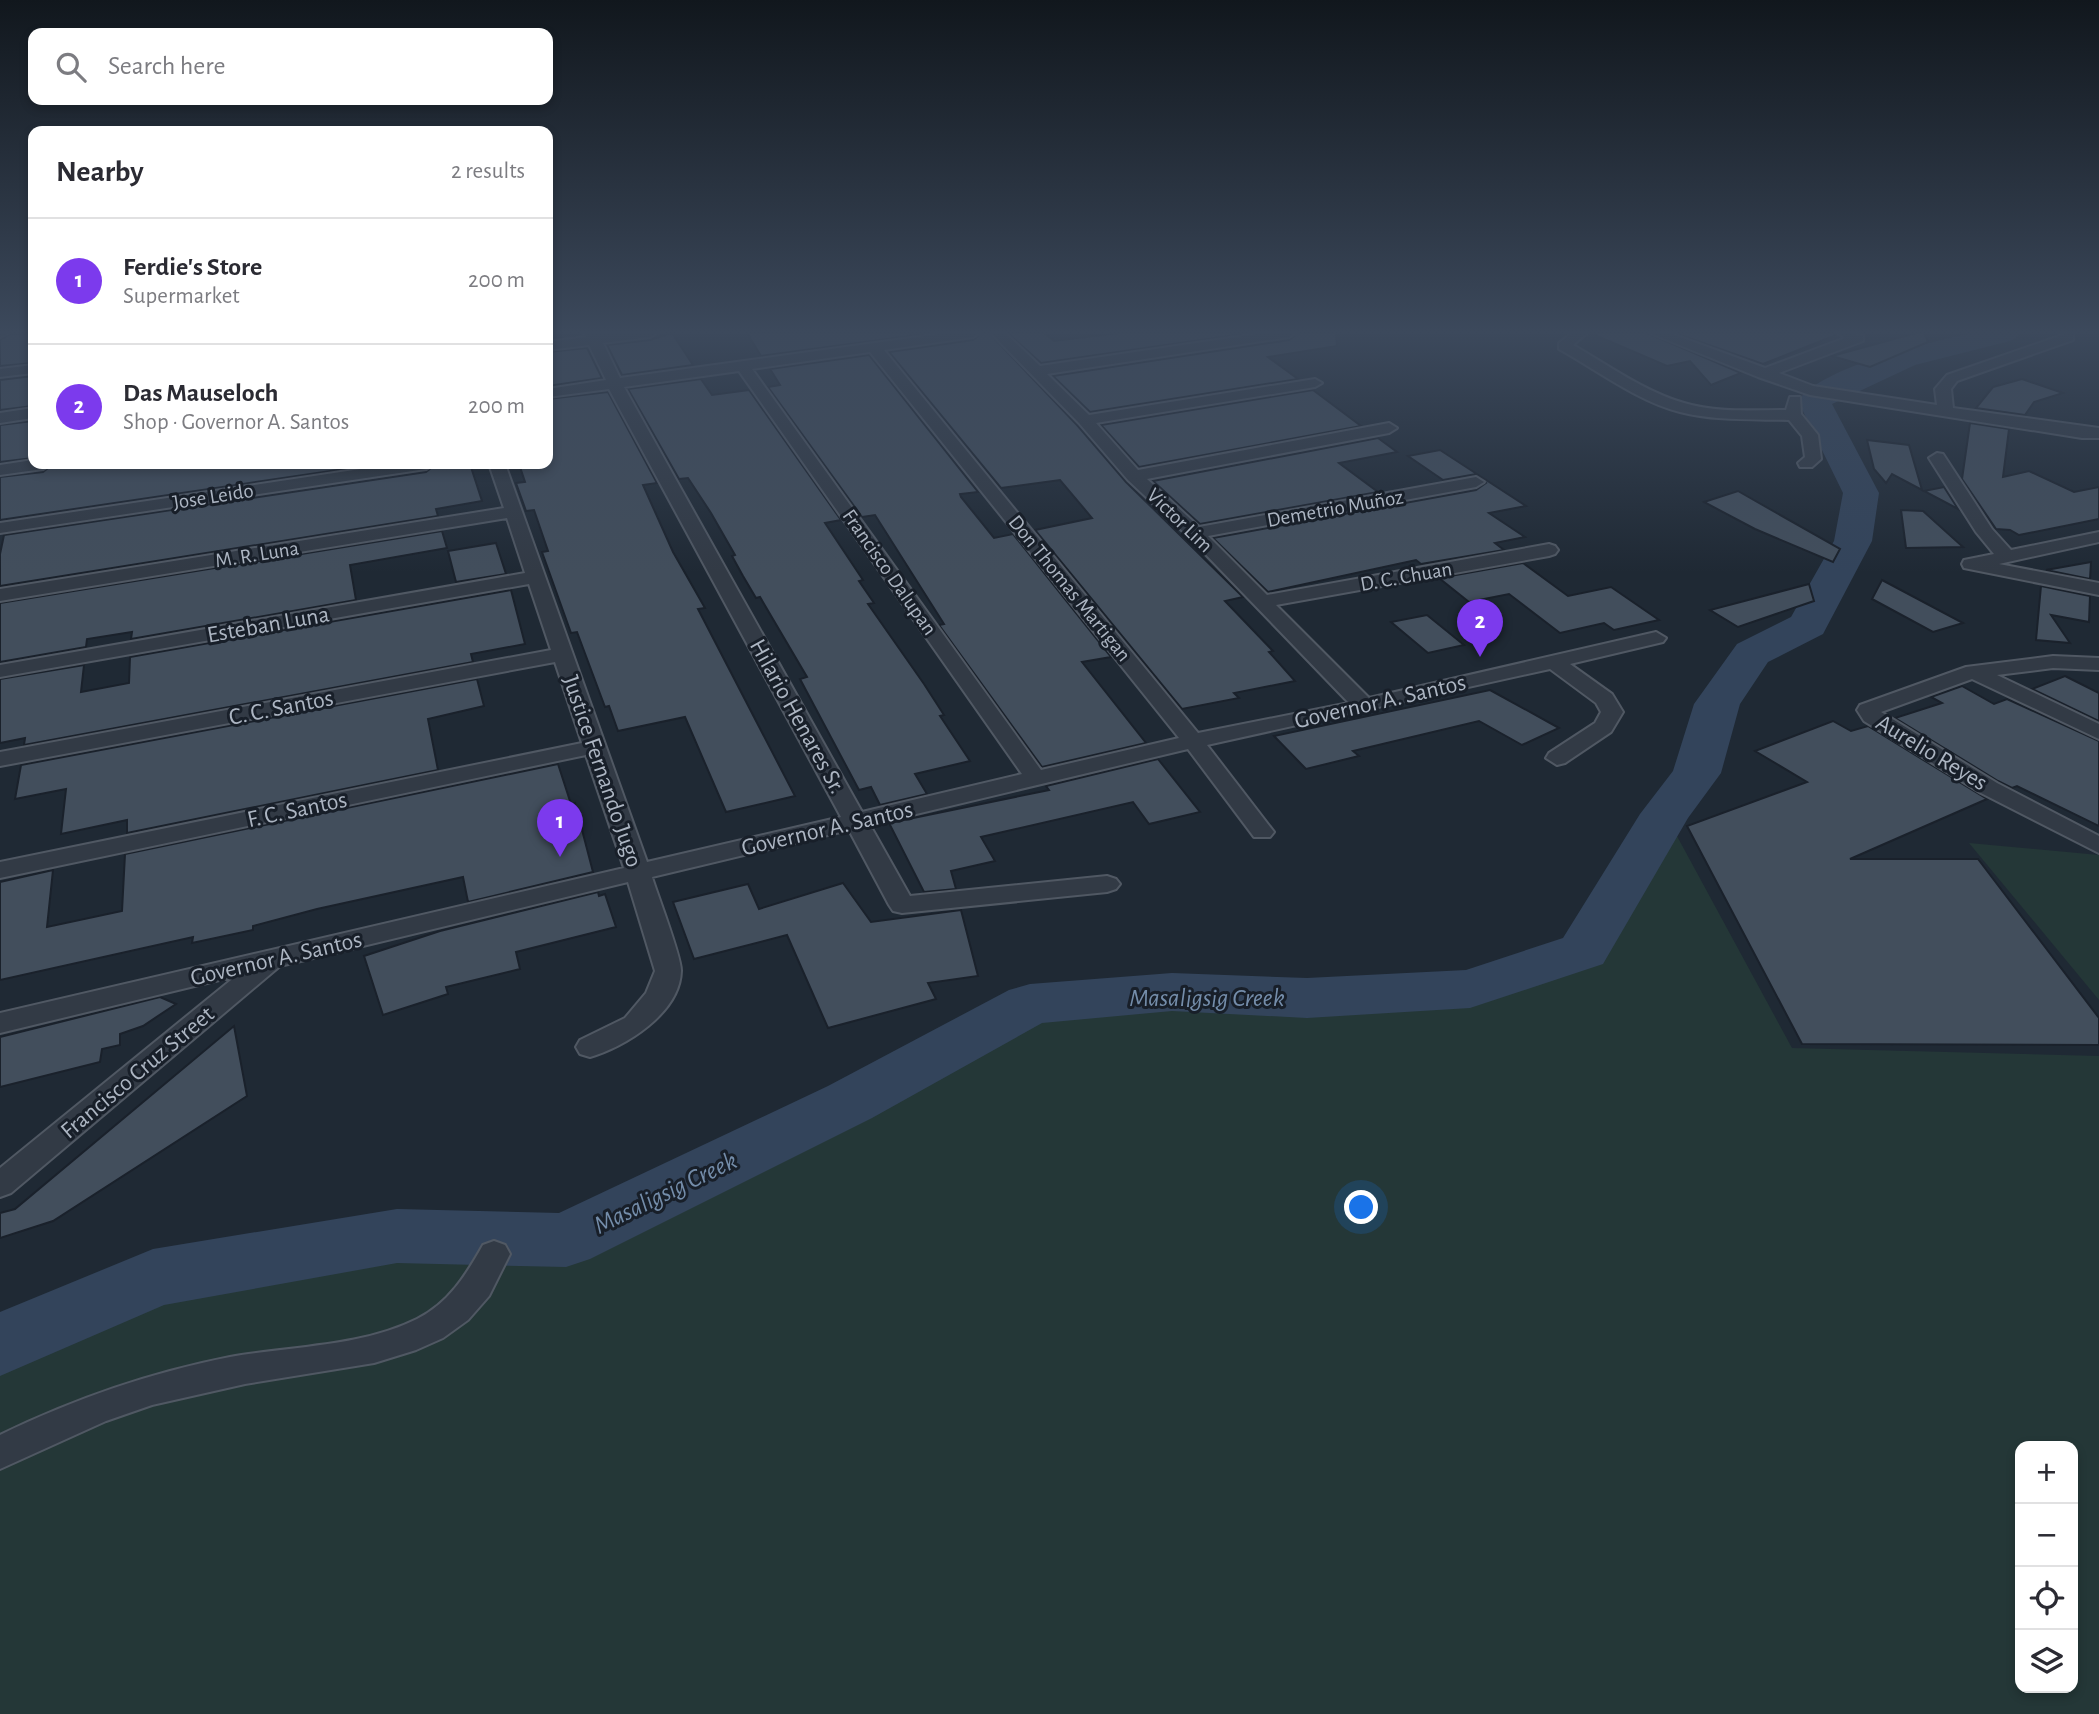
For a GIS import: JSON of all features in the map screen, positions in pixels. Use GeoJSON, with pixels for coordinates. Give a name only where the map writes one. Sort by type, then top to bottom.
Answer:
{"type":"FeatureCollection","features":[{"type":"Feature","properties":{"kind":"street","name":"Hilario Henares Sr."},"geometry":{"type":"LineString","coordinates":[[631,413],[902,905],[1107,884]]}},
{"type":"Feature","properties":{"kind":"street","name":"Francisco Dalupan"},"geometry":{"type":"LineString","coordinates":[[776,413],[1037,780]]}},
{"type":"Feature","properties":{"kind":"street","name":"Don Thomas Martigan"},"geometry":{"type":"LineString","coordinates":[[928,413],[1193,741],[1262,832]]}},
{"type":"Feature","properties":{"kind":"street","name":"Victor Lim"},"geometry":{"type":"LineString","coordinates":[[1078,413],[1134,477],[1195,533],[1364,706]]}},
{"type":"Feature","properties":{"kind":"street"},"geometry":{"type":"LineString","coordinates":[[1085,420],[1129,413]]}},
{"type":"Feature","properties":{"kind":"street"},"geometry":{"type":"LineString","coordinates":[[1735,413],[1793,415],[1810,435],[1813,459],[1806,463]]}},
{"type":"Feature","properties":{"kind":"street"},"geometry":{"type":"LineString","coordinates":[[1963,413],[2082,433],[2099,433]]}},
{"type":"Feature","properties":{"kind":"street"},"geometry":{"type":"LineString","coordinates":[[0,418],[28,414]]}},
{"type":"Feature","properties":{"kind":"street"},"geometry":{"type":"LineString","coordinates":[[1134,477],[1389,428]]}},
{"type":"Feature","properties":{"kind":"street"},"geometry":{"type":"LineString","coordinates":[[1937,458],[1985,532],[2007,557]]}},
{"type":"Feature","properties":{"kind":"street"},"geometry":{"type":"LineString","coordinates":[[0,470],[28,466]]}},
{"type":"Feature","properties":{"kind":"street","name":"Jose Leido"},"geometry":{"type":"LineString","coordinates":[[0,528],[393,469]]}},
{"type":"Feature","properties":{"kind":"street","name":"Justice Fernando Jugo"},"geometry":{"type":"LineString","coordinates":[[499,469],[638,873],[668,971],[650,1009],[635,1025],[590,1046]]}},
{"type":"Feature","properties":{"kind":"street","name":"Demetrio Muñoz"},"geometry":{"type":"LineString","coordinates":[[1195,533],[1476,482]]}},
{"type":"Feature","properties":{"kind":"street","name":"M. R. Luna"},"geometry":{"type":"LineString","coordinates":[[0,595],[513,512]]}},
{"type":"Feature","properties":{"kind":"street"},"geometry":{"type":"LineString","coordinates":[[2099,537],[1970,564],[2099,589]]}},
{"type":"Feature","properties":{"kind":"street","name":"D. C. Chuan"},"geometry":{"type":"LineString","coordinates":[[1262,602],[1549,550]]}},
{"type":"Feature","properties":{"kind":"street","name":"Esteban Luna"},"geometry":{"type":"LineString","coordinates":[[0,671],[536,577]]}},
{"type":"Feature","properties":{"kind":"street","name":"Governor A. Santos"},"geometry":{"type":"LineString","coordinates":[[0,1023],[1193,741],[1364,706],[1656,638]]}},
{"type":"Feature","properties":{"kind":"street","name":"C. C. Santos"},"geometry":{"type":"LineString","coordinates":[[0,759],[563,654]]}},
{"type":"Feature","properties":{"kind":"street"},"geometry":{"type":"LineString","coordinates":[[1552,661],[1604,699],[1612,712],[1603,727],[1557,758]]}},
{"type":"Feature","properties":{"kind":"street","name":"Aurelio Reyes"},"geometry":{"type":"LineString","coordinates":[[2099,664],[2053,662],[1973,671],[1890,699],[1871,707],[1868,713],[1989,788],[2099,846]]}},
{"type":"Feature","properties":{"kind":"street"},"geometry":{"type":"LineString","coordinates":[[1973,671],[2099,732]]}},
{"type":"Feature","properties":{"kind":"street","name":"F. C. Santos"},"geometry":{"type":"LineString","coordinates":[[0,870],[594,747]]}},
{"type":"Feature","properties":{"kind":"street","name":"Francisco Cruz Street"},"geometry":{"type":"LineString","coordinates":[[0,1185],[274,959]]}},
{"type":"Feature","properties":{"kind":"street"},"geometry":{"type":"LineString","coordinates":[[0,1453],[73,1417],[149,1390],[278,1364],[396,1345],[433,1329],[465,1300],[486,1274],[494,1254]]}},
{"type":"Feature","properties":{"kind":"shaded area"},"geometry":{"type":"Polygon","coordinates":[[[1665,814],[1792,1048],[2099,1056],[2099,1714],[0,1714],[0,1345],[153,1278],[397,1236],[566,1240],[850,1102],[1030,1004],[1172,992],[1307,998],[1470,989],[1583,951],[1665,814]]]}},
{"type":"Feature","properties":{"kind":"shaded area"},"geometry":{"type":"Polygon","coordinates":[[[1969,843],[2099,855],[2099,1000],[1969,843]]]}},
{"type":"Feature","properties":{"kind":"building"},"geometry":{"type":"Polygon","coordinates":[[[553,413],[619,413],[657,483],[643,485],[673,552],[705,608],[698,609],[795,796],[726,812],[685,717],[618,731],[609,706],[605,707],[577,632],[571,633],[542,552],[548,551],[534,510],[526,511],[516,483],[525,482],[521,469],[553,469],[553,413]]]}},
{"type":"Feature","properties":{"kind":"building"},"geometry":{"type":"Polygon","coordinates":[[[642,413],[765,413],[841,520],[825,523],[863,580],[859,581],[874,603],[868,604],[924,684],[944,715],[940,716],[970,761],[915,774],[927,794],[880,805],[871,787],[859,790],[800,679],[807,677],[760,597],[756,598],[743,576],[732,556],[735,555],[711,513],[688,478],[679,479],[642,413]]]}},
{"type":"Feature","properties":{"kind":"building"},"geometry":{"type":"Polygon","coordinates":[[[787,413],[915,413],[978,492],[960,494],[961,497],[994,538],[1013,534],[1111,657],[1082,662],[1146,743],[1042,767],[939,625],[944,624],[875,515],[862,517],[787,413]]]}},
{"type":"Feature","properties":{"kind":"building"},"geometry":{"type":"Polygon","coordinates":[[[939,413],[1066,413],[1126,482],[1243,597],[1225,601],[1273,651],[1269,652],[1295,681],[1234,693],[1239,698],[1182,709],[1035,530],[1092,518],[1060,480],[1001,488],[939,413]]]}},
{"type":"Feature","properties":{"kind":"building"},"geometry":{"type":"Polygon","coordinates":[[[1174,413],[1344,413],[1361,426],[1139,467],[1101,425],[1174,413]]]}},
{"type":"Feature","properties":{"kind":"building"},"geometry":{"type":"Polygon","coordinates":[[[28,422],[28,459],[0,462],[0,425],[28,422]]]}},
{"type":"Feature","properties":{"kind":"building"},"geometry":{"type":"Polygon","coordinates":[[[1970,423],[2009,429],[2003,477],[2029,471],[2074,492],[2099,487],[2099,519],[2019,535],[2010,530],[1996,529],[1962,479],[1970,423]]]}},
{"type":"Feature","properties":{"kind":"building"},"geometry":{"type":"Polygon","coordinates":[[[1378,438],[1397,452],[1339,463],[1378,492],[1200,524],[1153,481],[1378,438]]]}},
{"type":"Feature","properties":{"kind":"building"},"geometry":{"type":"Polygon","coordinates":[[[1867,440],[1909,445],[1922,490],[1892,474],[1886,483],[1874,469],[1867,440]]]}},
{"type":"Feature","properties":{"kind":"building"},"geometry":{"type":"Polygon","coordinates":[[[1440,450],[1526,506],[1489,513],[1525,537],[1495,543],[1504,550],[1421,564],[1416,560],[1268,592],[1213,538],[1476,490],[1486,483],[1476,474],[1443,480],[1408,456],[1440,450]]]}},
{"type":"Feature","properties":{"kind":"building"},"geometry":{"type":"Polygon","coordinates":[[[47,469],[344,469],[0,520],[0,477],[43,472],[47,469]]]}},
{"type":"Feature","properties":{"kind":"building"},"geometry":{"type":"Polygon","coordinates":[[[430,469],[472,469],[482,501],[436,509],[438,516],[0,586],[0,554],[4,535],[426,472],[430,469]]]}},
{"type":"Feature","properties":{"kind":"building"},"geometry":{"type":"Polygon","coordinates":[[[1944,487],[1958,509],[1924,491],[1944,487]]]}},
{"type":"Feature","properties":{"kind":"building"},"geometry":{"type":"Polygon","coordinates":[[[1738,491],[1840,549],[1833,562],[1755,529],[1704,502],[1738,491]]]}},
{"type":"Feature","properties":{"kind":"building"},"geometry":{"type":"Polygon","coordinates":[[[1901,510],[1923,511],[1963,547],[1906,548],[1901,510]]]}},
{"type":"Feature","properties":{"kind":"building"},"geometry":{"type":"Polygon","coordinates":[[[442,531],[447,548],[350,565],[356,600],[131,639],[132,632],[87,639],[86,647],[0,662],[0,603],[442,531]]]}},
{"type":"Feature","properties":{"kind":"building"},"geometry":{"type":"Polygon","coordinates":[[[496,543],[506,574],[456,582],[448,551],[496,543]]]}},
{"type":"Feature","properties":{"kind":"building"},"geometry":{"type":"Polygon","coordinates":[[[2091,562],[2090,579],[2046,570],[2091,562]]]}},
{"type":"Feature","properties":{"kind":"building"},"geometry":{"type":"Polygon","coordinates":[[[1523,563],[1568,596],[1611,587],[1659,620],[1614,630],[1604,623],[1560,633],[1509,594],[1469,602],[1439,578],[1523,563]]]}},
{"type":"Feature","properties":{"kind":"building"},"geometry":{"type":"Polygon","coordinates":[[[1882,580],[1963,623],[1933,632],[1872,599],[1882,580]]]}},
{"type":"Feature","properties":{"kind":"building"},"geometry":{"type":"Polygon","coordinates":[[[1809,584],[1814,601],[1738,627],[1710,610],[1809,584]]]}},
{"type":"Feature","properties":{"kind":"building"},"geometry":{"type":"Polygon","coordinates":[[[2041,586],[2090,596],[2089,622],[2051,615],[2070,643],[2036,640],[2041,586]]]}},
{"type":"Feature","properties":{"kind":"building"},"geometry":{"type":"Polygon","coordinates":[[[511,590],[525,644],[471,654],[473,662],[24,745],[25,738],[0,743],[0,679],[84,665],[81,692],[129,683],[130,657],[511,590]]]}},
{"type":"Feature","properties":{"kind":"building"},"geometry":{"type":"Polygon","coordinates":[[[1427,615],[1464,645],[1428,653],[1391,622],[1427,615]]]}},
{"type":"Feature","properties":{"kind":"building"},"geometry":{"type":"Polygon","coordinates":[[[2065,676],[2099,693],[2099,721],[2032,689],[2065,676]]]}},
{"type":"Feature","properties":{"kind":"building"},"geometry":{"type":"Polygon","coordinates":[[[477,679],[484,706],[428,719],[438,770],[127,833],[127,820],[61,834],[66,789],[15,799],[21,765],[477,679]]]}},
{"type":"Feature","properties":{"kind":"building"},"geometry":{"type":"Polygon","coordinates":[[[1962,686],[1994,704],[2007,699],[2099,741],[2099,826],[2017,786],[2012,788],[1998,781],[1895,718],[1942,703],[1931,697],[1962,686]]]}},
{"type":"Feature","properties":{"kind":"building"},"geometry":{"type":"Polygon","coordinates":[[[1490,690],[1559,728],[1522,745],[1479,721],[1353,751],[1359,756],[1306,769],[1274,736],[1490,690]]]}},
{"type":"Feature","properties":{"kind":"building"},"geometry":{"type":"Polygon","coordinates":[[[1833,721],[1851,731],[1868,726],[1987,799],[1850,859],[1978,859],[2099,1018],[2099,1045],[1802,1044],[1687,826],[1807,782],[1755,751],[1833,721]]]}},
{"type":"Feature","properties":{"kind":"building"},"geometry":{"type":"Polygon","coordinates":[[[1158,759],[1200,812],[1149,824],[1133,802],[981,837],[995,861],[951,871],[956,889],[924,892],[889,823],[1049,790],[1046,786],[1158,759]]]}},
{"type":"Feature","properties":{"kind":"building"},"geometry":{"type":"Polygon","coordinates":[[[558,764],[571,804],[575,803],[593,872],[468,902],[463,877],[317,909],[253,926],[253,930],[192,943],[193,937],[0,980],[0,882],[53,870],[47,927],[122,911],[125,854],[558,764]]]}},
{"type":"Feature","properties":{"kind":"building"},"geometry":{"type":"Polygon","coordinates":[[[843,883],[871,922],[961,910],[978,976],[928,983],[936,999],[828,1028],[787,935],[694,959],[673,902],[748,884],[759,909],[843,883]]]}},
{"type":"Feature","properties":{"kind":"building"},"geometry":{"type":"Polygon","coordinates":[[[598,892],[599,896],[605,894],[616,927],[516,952],[520,969],[446,987],[448,994],[383,1015],[364,956],[440,931],[598,892]]]}},
{"type":"Feature","properties":{"kind":"building"},"geometry":{"type":"Polygon","coordinates":[[[160,997],[176,1004],[143,1026],[120,1034],[120,1045],[102,1049],[100,1062],[0,1087],[0,1037],[160,997]]]}},
{"type":"Feature","properties":{"kind":"building"},"geometry":{"type":"Polygon","coordinates":[[[234,1026],[247,1096],[53,1221],[0,1238],[0,1213],[15,1209],[234,1026]]]}},
{"type":"Feature","properties":{"kind":"waterway","name":"Masaligsig Creek"},"geometry":{"type":"LineString","coordinates":[[0,1345],[153,1278],[397,1236],[566,1240],[850,1102],[1030,1004],[1172,992],[1307,998],[1470,989],[1583,951],[1665,814],[1697,773],[1717,704],[1752,653],[1808,625],[1853,541],[1861,493],[1820,413]]}},
{"type":"Feature","properties":{"kind":"place","name":"Das Mauseloch"},"geometry":{"type":"Point","coordinates":[1480,657]}},
{"type":"Feature","properties":{"kind":"place","name":"Ferdie's Store"},"geometry":{"type":"Point","coordinates":[560,857]}}]}
